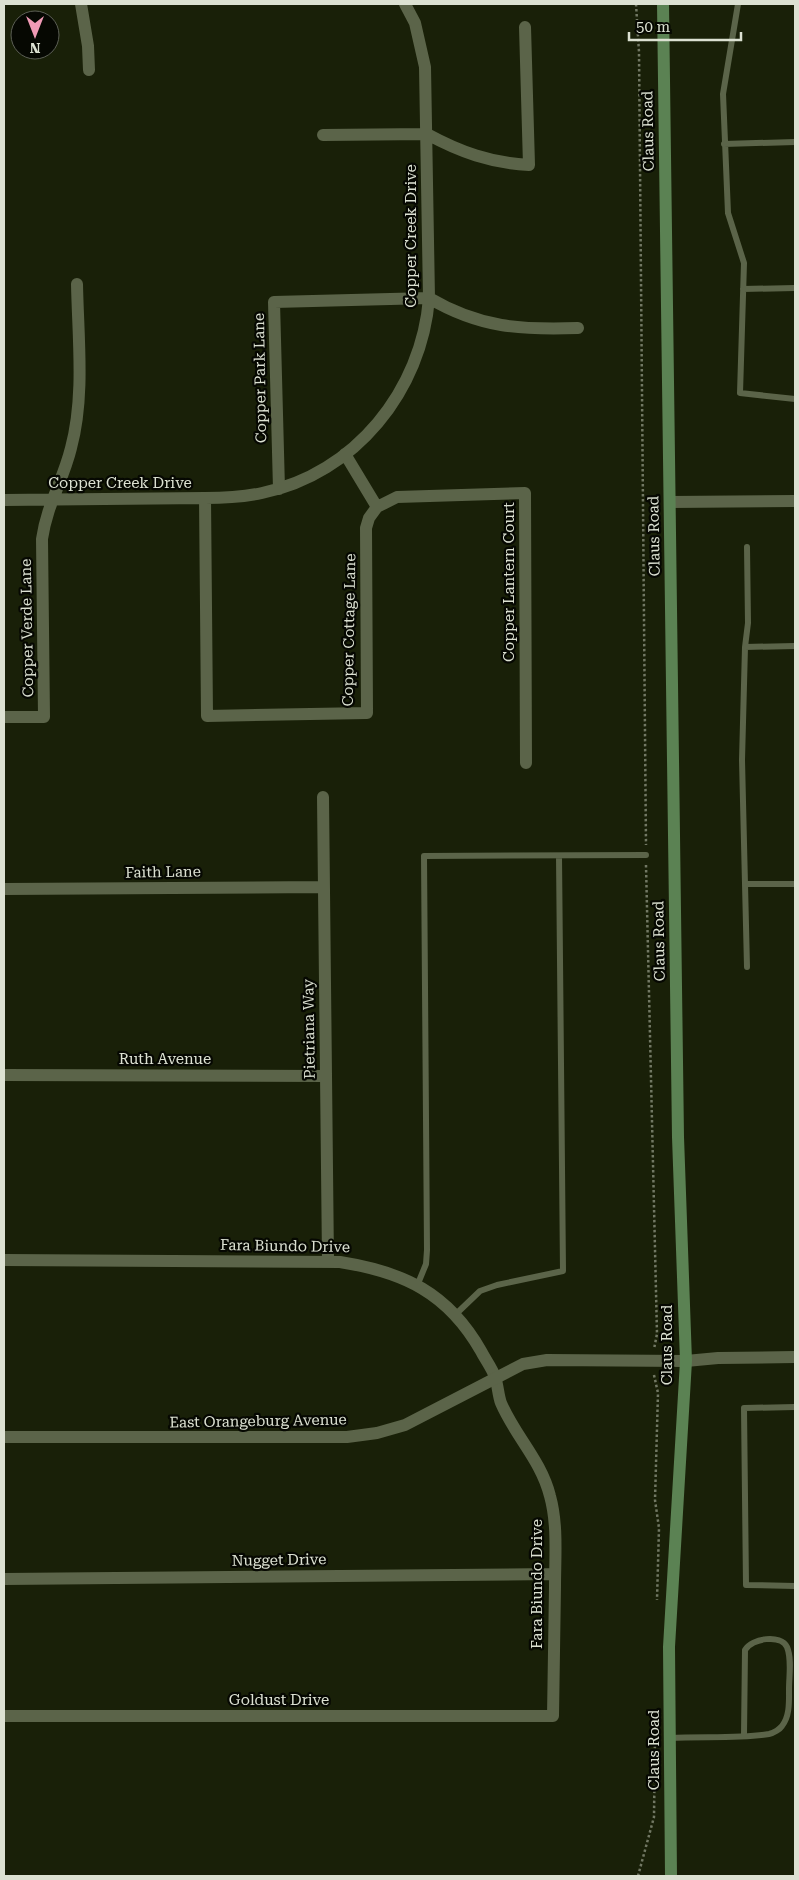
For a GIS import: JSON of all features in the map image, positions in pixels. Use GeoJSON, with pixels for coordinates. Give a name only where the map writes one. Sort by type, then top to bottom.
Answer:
{"type":"FeatureCollection","features":[{"type":"Feature","properties":{"kind":"main road","name":"Claus Road"},"geometry":{"type":"LineString","coordinates":[[665,7],[678,1117],[686,1361],[670,1638],[671,1876]]}},
{"type":"Feature","properties":{"kind":"street"},"geometry":{"type":"LineString","coordinates":[[81,4],[88,46],[89,70]]}},
{"type":"Feature","properties":{"kind":"street","name":"Copper Creek Drive"},"geometry":{"type":"LineString","coordinates":[[4,500],[238,498],[279,489],[306,478],[346,454],[367,435],[400,394],[413,367],[424,335],[430,298],[425,67],[422,46],[415,23],[405,4]]}},
{"type":"Feature","properties":{"kind":"street"},"geometry":{"type":"LineString","coordinates":[[323,135],[427,134],[466,153],[510,164],[529,165],[525,27]]}},
{"type":"Feature","properties":{"kind":"street"},"geometry":{"type":"LineString","coordinates":[[51,499],[62,474],[76,426],[78,402],[77,284]]}},
{"type":"Feature","properties":{"kind":"street"},"geometry":{"type":"LineString","coordinates":[[430,298],[447,308],[479,321],[504,327],[530,330],[578,328]]}},
{"type":"Feature","properties":{"kind":"street","name":"Copper Park Lane"},"geometry":{"type":"LineString","coordinates":[[279,489],[274,302],[430,298]]}},
{"type":"Feature","properties":{"kind":"street"},"geometry":{"type":"LineString","coordinates":[[346,454],[376,507]]}},
{"type":"Feature","properties":{"kind":"street","name":"Copper Lantern Court"},"geometry":{"type":"LineString","coordinates":[[376,507],[397,497],[525,493],[526,763]]}},
{"type":"Feature","properties":{"kind":"street","name":"Copper Cottage Lane"},"geometry":{"type":"LineString","coordinates":[[205,498],[208,716],[367,713],[366,528],[369,518],[376,507]]}},
{"type":"Feature","properties":{"kind":"street","name":"Copper Verde Lane"},"geometry":{"type":"LineString","coordinates":[[4,717],[44,717],[42,539],[51,499]]}},
{"type":"Feature","properties":{"kind":"street"},"geometry":{"type":"LineString","coordinates":[[670,502],[795,501]]}},
{"type":"Feature","properties":{"kind":"street","name":"Pietriana Way"},"geometry":{"type":"LineString","coordinates":[[323,797],[328,1262]]}},
{"type":"Feature","properties":{"kind":"street","name":"Faith Lane"},"geometry":{"type":"LineString","coordinates":[[4,890],[324,887]]}},
{"type":"Feature","properties":{"kind":"street","name":"Ruth Avenue"},"geometry":{"type":"LineString","coordinates":[[4,1075],[326,1076]]}},
{"type":"Feature","properties":{"kind":"street","name":"Fara Biundo Drive"},"geometry":{"type":"LineString","coordinates":[[4,1260],[328,1262],[366,1266],[431,1292],[468,1327],[495,1377],[501,1402],[511,1423],[532,1452],[550,1496],[554,1519],[554,1716]]}},
{"type":"Feature","properties":{"kind":"street","name":"East Orangeburg Avenue"},"geometry":{"type":"LineString","coordinates":[[4,1438],[347,1437],[378,1433],[405,1425],[523,1364],[546,1360],[686,1361],[718,1358],[795,1357]]}},
{"type":"Feature","properties":{"kind":"street","name":"Nugget Drive"},"geometry":{"type":"LineString","coordinates":[[4,1579],[555,1574]]}},
{"type":"Feature","properties":{"kind":"street","name":"Goldust Drive"},"geometry":{"type":"LineString","coordinates":[[4,1716],[554,1716]]}},
{"type":"Feature","properties":{"kind":"lane"},"geometry":{"type":"LineString","coordinates":[[738,4],[723,94],[728,213],[744,263],[740,393],[795,399]]}},
{"type":"Feature","properties":{"kind":"lane"},"geometry":{"type":"LineString","coordinates":[[724,144],[795,142]]}},
{"type":"Feature","properties":{"kind":"lane"},"geometry":{"type":"LineString","coordinates":[[744,289],[795,288]]}},
{"type":"Feature","properties":{"kind":"lane"},"geometry":{"type":"LineString","coordinates":[[747,547],[748,623],[745,647],[742,760],[747,968]]}},
{"type":"Feature","properties":{"kind":"lane"},"geometry":{"type":"LineString","coordinates":[[745,647],[795,646]]}},
{"type":"Feature","properties":{"kind":"lane"},"geometry":{"type":"LineString","coordinates":[[417,1286],[426,1264],[427,1250],[424,856],[646,855]]}},
{"type":"Feature","properties":{"kind":"lane"},"geometry":{"type":"LineString","coordinates":[[456,1314],[480,1291],[496,1285],[563,1271],[559,856]]}},
{"type":"Feature","properties":{"kind":"lane"},"geometry":{"type":"LineString","coordinates":[[745,884],[795,884]]}},
{"type":"Feature","properties":{"kind":"lane"},"geometry":{"type":"LineString","coordinates":[[795,1407],[744,1408],[746,1585],[795,1586]]}},
{"type":"Feature","properties":{"kind":"lane"},"geometry":{"type":"LineString","coordinates":[[670,1738],[771,1734],[781,1728],[786,1720],[788,1704],[789,1652],[785,1643],[778,1640],[757,1640],[749,1643],[745,1650],[744,1735]]}},
{"type":"Feature","properties":{"kind":"lane"},"geometry":{"type":"LineString","coordinates":[[786,1720],[795,1719]]}},
{"type":"Feature","properties":{"kind":"path"},"geometry":{"type":"LineString","coordinates":[[636,4],[639,62],[646,855],[657,1334],[654,1381],[658,1393],[655,1500],[659,1528],[656,1605]]}},
{"type":"Feature","properties":{"kind":"path"},"geometry":{"type":"LineString","coordinates":[[638,1876],[654,1817],[655,1727]]}}]}
